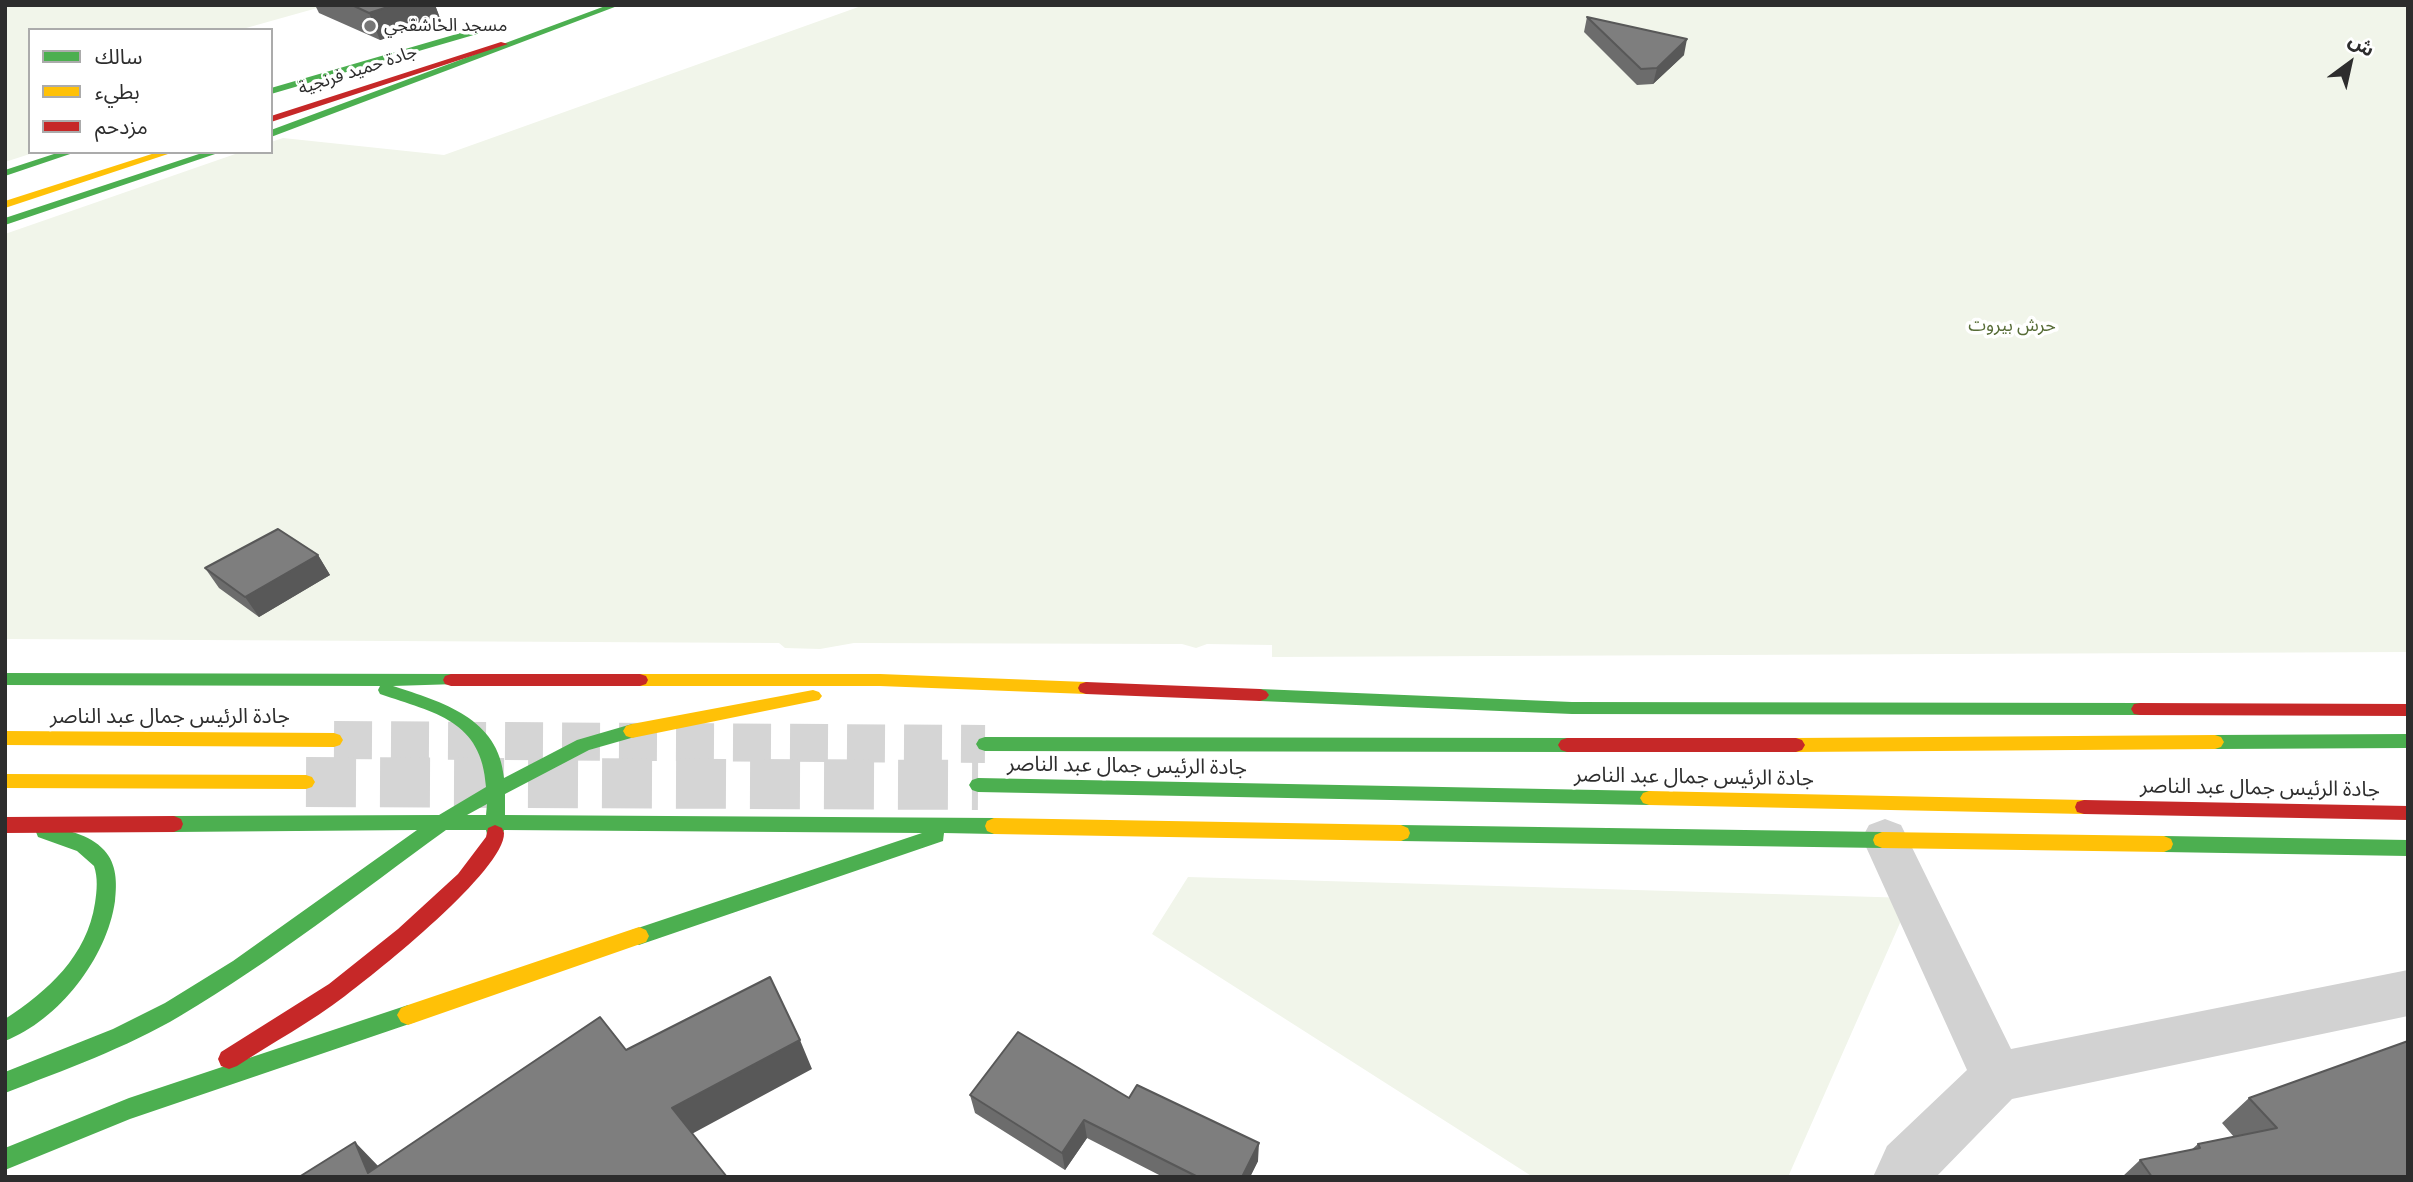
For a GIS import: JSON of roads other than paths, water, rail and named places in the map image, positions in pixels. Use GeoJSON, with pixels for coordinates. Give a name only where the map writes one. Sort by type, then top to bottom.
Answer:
{"type":"FeatureCollection","features":[{"type":"Feature","properties":{"kind":"main road","name":"جادة حميد فرنجية"},"geometry":{"type":"LineString","coordinates":[[273,118],[616,5]]}},
{"type":"Feature","properties":{"kind":"main road","name":"جادة حميد فرنجية"},"geometry":{"type":"LineString","coordinates":[[273,102],[380,68],[496,26]]}},
{"type":"Feature","properties":{"kind":"main road"},"geometry":{"type":"LineString","coordinates":[[273,89],[471,34]]}},
{"type":"Feature","properties":{"kind":"main road"},"geometry":{"type":"LineString","coordinates":[[273,133],[381,94],[504,44]]}},
{"type":"Feature","properties":{"kind":"main road"},"geometry":{"type":"LineString","coordinates":[[5,173],[65,154]]}},
{"type":"Feature","properties":{"kind":"main road"},"geometry":{"type":"LineString","coordinates":[[5,189],[113,154]]}},
{"type":"Feature","properties":{"kind":"main road"},"geometry":{"type":"LineString","coordinates":[[5,205],[163,154]]}},
{"type":"Feature","properties":{"kind":"main road"},"geometry":{"type":"LineString","coordinates":[[5,222],[210,154]]}},
{"type":"Feature","properties":{"kind":"main road"},"geometry":{"type":"LineString","coordinates":[[5,680],[880,680],[1572,708],[2408,710]]}},
{"type":"Feature","properties":{"kind":"main road"},"geometry":{"type":"LineString","coordinates":[[129,1109],[250,1048],[336,991],[455,890],[492,846],[498,824],[498,789],[491,752],[476,729],[434,706],[380,688],[340,680]]}},
{"type":"Feature","properties":{"kind":"main road"},"geometry":{"type":"LineString","coordinates":[[5,1083],[121,1037],[173,1010],[240,967],[443,822],[498,789],[583,745],[645,727],[763,707],[880,680]]}},
{"type":"Feature","properties":{"kind":"main road","name":"جادة الرئيس جمال عبد الناصر"},"geometry":{"type":"LineString","coordinates":[[5,738],[334,740]]}},
{"type":"Feature","properties":{"kind":"main road","name":"جادة الرئيس جمال عبد الناصر"},"geometry":{"type":"LineString","coordinates":[[985,744],[1815,745],[2408,741]]}},
{"type":"Feature","properties":{"kind":"main road"},"geometry":{"type":"LineString","coordinates":[[5,781],[306,782]]}},
{"type":"Feature","properties":{"kind":"main road","name":"جادة الرئيس جمال عبد الناصر"},"geometry":{"type":"LineString","coordinates":[[978,785],[2408,813]]}},
{"type":"Feature","properties":{"kind":"main road"},"geometry":{"type":"LineString","coordinates":[[5,826],[443,822],[965,826],[2408,848]]}},
{"type":"Feature","properties":{"kind":"main road"},"geometry":{"type":"LineString","coordinates":[[5,826],[42,831],[86,846],[99,856],[106,868],[107,908],[100,937],[83,966],[57,995],[5,1031]]}},
{"type":"Feature","properties":{"kind":"main road"},"geometry":{"type":"LineString","coordinates":[[5,1159],[129,1109],[965,826]]}},
{"type":"Feature","properties":{"kind":"street"},"geometry":{"type":"LineString","coordinates":[[1885,838],[1997,1077]]}},
{"type":"Feature","properties":{"kind":"street"},"geometry":{"type":"LineString","coordinates":[[1901,1177],[1907,1166],[1997,1077],[2408,993]]}},
{"type":"Feature","properties":{"kind":"tunnel"},"geometry":{"type":"LineString","coordinates":[[334,740],[985,744]]}},
{"type":"Feature","properties":{"kind":"tunnel"},"geometry":{"type":"LineString","coordinates":[[306,782],[978,785]]}},
{"type":"Feature","properties":{"kind":"place","name":"مسجد الخاشقجي"},"geometry":{"type":"Point","coordinates":[370,26]}},
{"type":"Feature","properties":{"kind":"park label","name":"حرش بيروت"},"geometry":{"type":"Point","coordinates":[2012,326]}}]}
